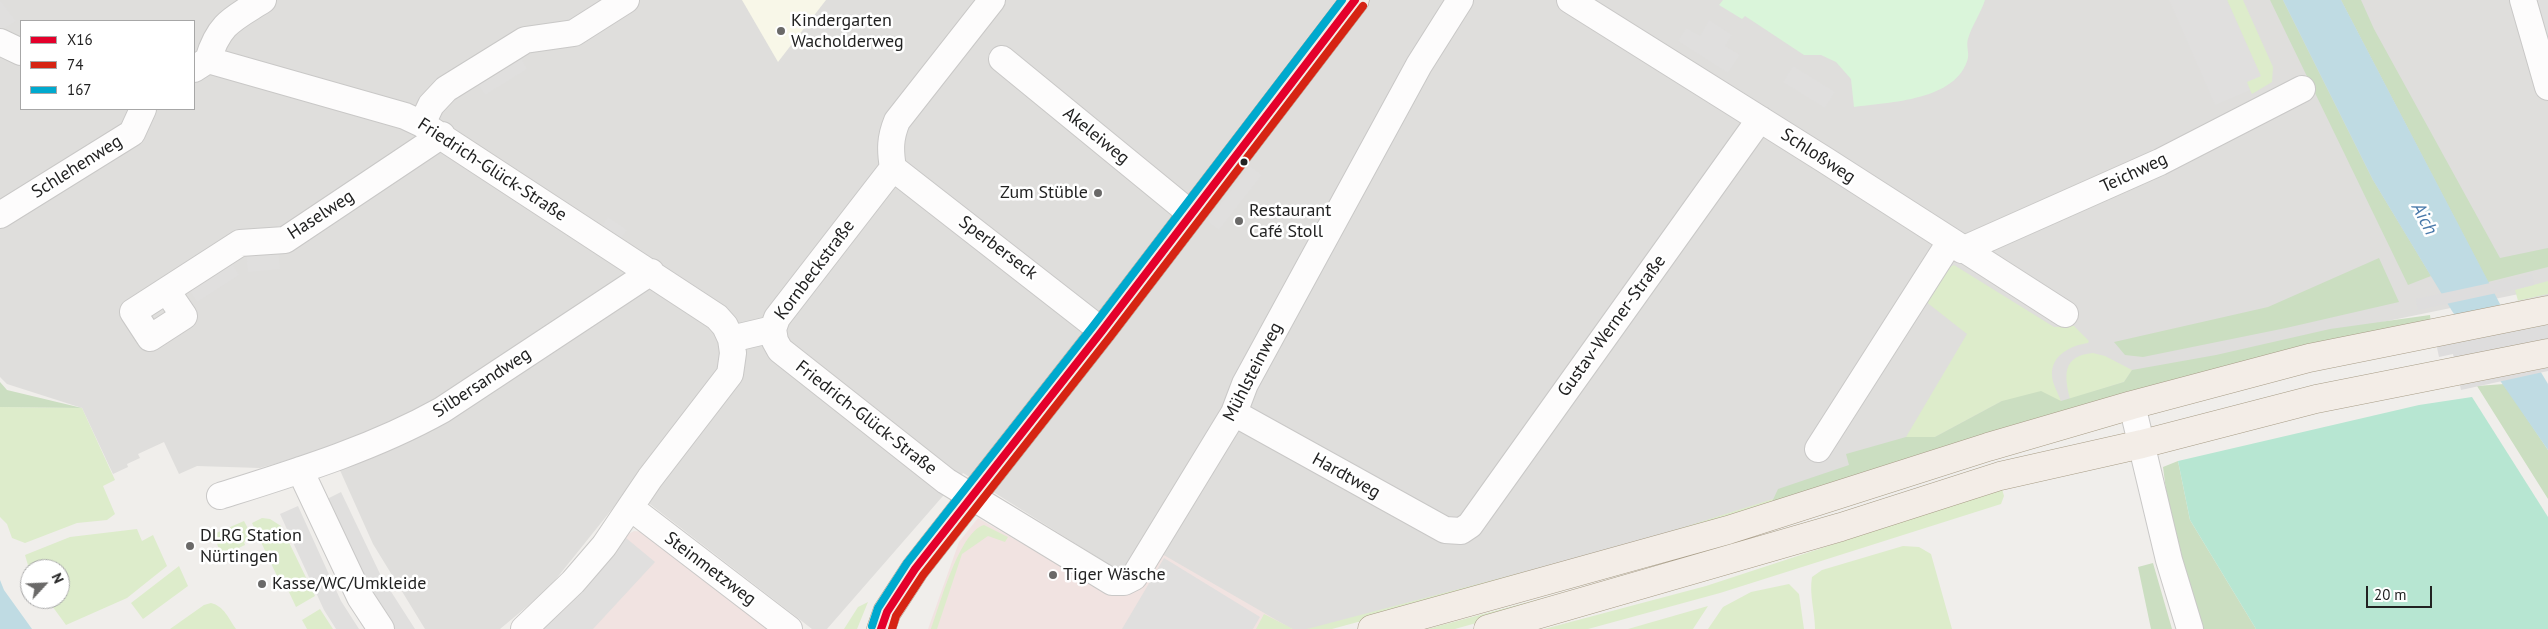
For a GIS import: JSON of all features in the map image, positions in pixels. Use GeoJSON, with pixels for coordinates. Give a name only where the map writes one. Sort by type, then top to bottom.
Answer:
{"type":"FeatureCollection","features":[{"type":"Feature","properties":{"kind":"main road"},"geometry":{"type":"LineString","coordinates":[[881,629],[887,612],[915,568],[1102,330],[1355,0]]}},
{"type":"Feature","properties":{"kind":"main road"},"geometry":{"type":"LineString","coordinates":[[1372,629],[1728,530],[1988,447],[2132,405],[2308,358],[2548,310]]}},
{"type":"Feature","properties":{"kind":"main road"},"geometry":{"type":"LineString","coordinates":[[1488,629],[1841,528],[2000,476],[2142,444],[2316,399],[2548,353]]}},
{"type":"Feature","properties":{"kind":"street"},"geometry":{"type":"LineString","coordinates":[[201,64],[221,29],[263,0]]}},
{"type":"Feature","properties":{"kind":"street"},"geometry":{"type":"LineString","coordinates":[[432,129],[431,106],[446,89],[525,40],[574,33],[626,0]]}},
{"type":"Feature","properties":{"kind":"street"},"geometry":{"type":"LineString","coordinates":[[892,168],[891,135],[897,121],[992,0]]}},
{"type":"Feature","properties":{"kind":"street","name":"Mühlsteinweg"},"geometry":{"type":"LineString","coordinates":[[970,496],[1112,582],[1124,582],[1134,577],[1234,413],[1246,384],[1404,91],[1460,0]]}},
{"type":"Feature","properties":{"kind":"street","name":"Schloßweg"},"geometry":{"type":"LineString","coordinates":[[1570,0],[2065,314]]}},
{"type":"Feature","properties":{"kind":"street"},"geometry":{"type":"LineString","coordinates":[[2523,0],[2548,86]]}},
{"type":"Feature","properties":{"kind":"street"},"geometry":{"type":"LineString","coordinates":[[0,42],[20,52]]}},
{"type":"Feature","properties":{"kind":"street","name":"Akeleiweg"},"geometry":{"type":"LineString","coordinates":[[1002,59],[1190,213]]}},
{"type":"Feature","properties":{"kind":"street","name":"Friedrich-Glück-Straße"},"geometry":{"type":"LineString","coordinates":[[201,64],[405,116],[432,129],[717,317],[725,326],[731,339]]}},
{"type":"Feature","properties":{"kind":"street","name":"Teichweg"},"geometry":{"type":"LineString","coordinates":[[1956,246],[2160,162],[2302,89]]}},
{"type":"Feature","properties":{"kind":"street","name":"Schlehenweg"},"geometry":{"type":"LineString","coordinates":[[0,215],[132,133],[143,110]]}},
{"type":"Feature","properties":{"kind":"street","name":"Gustav-Werner-Straße"},"geometry":{"type":"LineString","coordinates":[[1461,530],[1470,525],[1760,119]]}},
{"type":"Feature","properties":{"kind":"street","name":"Haselweg"},"geometry":{"type":"LineString","coordinates":[[167,290],[240,244],[285,240],[432,129]]}},
{"type":"Feature","properties":{"kind":"street","name":"Kornbeckstraße"},"geometry":{"type":"LineString","coordinates":[[731,339],[773,329],[776,318],[892,168]]}},
{"type":"Feature","properties":{"kind":"street","name":"Sperberseck"},"geometry":{"type":"LineString","coordinates":[[892,168],[1102,330]]}},
{"type":"Feature","properties":{"kind":"street"},"geometry":{"type":"LineString","coordinates":[[1818,449],[1956,246]]}},
{"type":"Feature","properties":{"kind":"street","name":"Silbersandweg"},"geometry":{"type":"LineString","coordinates":[[220,496],[331,459],[406,430],[442,410],[651,272]]}},
{"type":"Feature","properties":{"kind":"street","name":"Friedrich-Glück-Straße"},"geometry":{"type":"LineString","coordinates":[[773,329],[775,341],[780,350],[946,481],[970,496]]}},
{"type":"Feature","properties":{"kind":"street"},"geometry":{"type":"LineString","coordinates":[[524,629],[573,582],[604,546],[650,478],[730,374],[733,353],[731,339]]}},
{"type":"Feature","properties":{"kind":"street"},"geometry":{"type":"LineString","coordinates":[[2132,405],[2169,560],[2190,629]]}},
{"type":"Feature","properties":{"kind":"street","name":"Hardtweg"},"geometry":{"type":"LineString","coordinates":[[1234,413],[1446,530],[1461,530]]}},
{"type":"Feature","properties":{"kind":"street"},"geometry":{"type":"LineString","coordinates":[[300,470],[360,597],[381,629]]}},
{"type":"Feature","properties":{"kind":"street","name":"Steinmetzweg"},"geometry":{"type":"LineString","coordinates":[[631,508],[790,629]]}},
{"type":"Feature","properties":{"kind":"shaded area"},"geometry":{"type":"Polygon","coordinates":[[[0,0],[2548,0],[2548,288],[2300,339],[1633,545],[1314,629],[1292,629],[1124,574],[963,473],[827,629],[812,629],[629,488],[548,589],[500,629],[425,629],[373,544],[330,448],[260,468],[197,466],[179,474],[164,442],[138,454],[140,458],[127,464],[128,467],[113,474],[82,408],[7,384],[0,377],[0,0]]]}},
{"type":"Feature","properties":{"kind":"shaded area"},"geometry":{"type":"Polygon","coordinates":[[[0,0],[16,21],[1,30],[0,28],[0,0]]]}},
{"type":"Feature","properties":{"kind":"shaded area","name":"Kindergarten Wacholderweg"},"geometry":{"type":"Polygon","coordinates":[[[742,0],[826,0],[778,62],[742,0]]]}},
{"type":"Feature","properties":{"kind":"shaded area"},"geometry":{"type":"Polygon","coordinates":[[[2169,0],[2227,0],[2261,76],[2247,82],[2250,90],[2215,105],[2169,0]]]}},
{"type":"Feature","properties":{"kind":"shaded area"},"geometry":{"type":"Polygon","coordinates":[[[2532,0],[2548,0],[2548,51],[2532,0]]]}},
{"type":"Feature","properties":{"kind":"shaded area"},"geometry":{"type":"Polygon","coordinates":[[[1709,20],[1732,35],[1725,46],[1740,55],[1728,73],[1678,41],[1686,28],[1700,36],[1709,20]]]}},
{"type":"Feature","properties":{"kind":"shaded area"},"geometry":{"type":"Polygon","coordinates":[[[520,56],[527,69],[485,95],[477,83],[520,56]]]}},
{"type":"Feature","properties":{"kind":"shaded area"},"geometry":{"type":"Polygon","coordinates":[[[1793,66],[1835,92],[1825,108],[1783,82],[1793,66]]]}},
{"type":"Feature","properties":{"kind":"shaded area"},"geometry":{"type":"Polygon","coordinates":[[[1250,166],[1262,175],[1219,230],[1207,221],[1250,166]]]}},
{"type":"Feature","properties":{"kind":"shaded area"},"geometry":{"type":"Polygon","coordinates":[[[608,217],[627,230],[618,243],[599,229],[608,217]]]}},
{"type":"Feature","properties":{"kind":"shaded area"},"geometry":{"type":"Polygon","coordinates":[[[278,249],[280,269],[248,272],[246,251],[278,249]]]}},
{"type":"Feature","properties":{"kind":"shaded area"},"geometry":{"type":"Polygon","coordinates":[[[230,260],[239,275],[197,302],[187,287],[230,260]]]}},
{"type":"Feature","properties":{"kind":"shaded area"},"geometry":{"type":"Polygon","coordinates":[[[341,492],[381,576],[415,629],[393,629],[371,596],[323,501],[341,492]]]}},
{"type":"Feature","properties":{"kind":"shaded area"},"geometry":{"type":"Polygon","coordinates":[[[298,506],[341,601],[359,629],[336,629],[324,610],[280,514],[298,506]]]}},
{"type":"Feature","properties":{"kind":"shaded area"},"geometry":{"type":"Polygon","coordinates":[[[978,518],[1113,596],[1140,588],[1162,554],[1292,629],[928,629],[959,542],[978,518]]]}},
{"type":"Feature","properties":{"kind":"shaded area"},"geometry":{"type":"Polygon","coordinates":[[[634,531],[644,532],[776,629],[540,629],[625,536],[634,531]]]}},
{"type":"Feature","properties":{"kind":"shaded area"},"geometry":{"type":"Polygon","coordinates":[[[626,538],[655,562],[593,629],[542,629],[566,608],[626,538]]]}},
{"type":"Feature","properties":{"kind":"shaded area"},"geometry":{"type":"Polygon","coordinates":[[[1164,558],[1260,617],[1253,629],[1122,629],[1164,558]]]}},
{"type":"Feature","properties":{"kind":"green space"},"geometry":{"type":"Polygon","coordinates":[[[1723,0],[1985,0],[1968,39],[1968,58],[1961,72],[1950,83],[1920,97],[1854,107],[1851,79],[1836,62],[1821,55],[1804,55],[1745,16],[1742,19],[1719,5],[1723,0]]]}},
{"type":"Feature","properties":{"kind":"green space"},"geometry":{"type":"Polygon","coordinates":[[[2227,0],[2243,0],[2273,67],[2272,82],[2252,94],[2246,82],[2260,76],[2227,0]]]}},
{"type":"Feature","properties":{"kind":"green space"},"geometry":{"type":"Polygon","coordinates":[[[2270,0],[2283,0],[2373,180],[2431,276],[2408,285],[2270,0]]]}},
{"type":"Feature","properties":{"kind":"green space"},"geometry":{"type":"Polygon","coordinates":[[[2341,0],[2361,0],[2374,29],[2500,258],[2548,248],[2548,267],[2488,282],[2341,0]]]}},
{"type":"Feature","properties":{"kind":"green space"},"geometry":{"type":"Polygon","coordinates":[[[2379,258],[2399,302],[2286,328],[2143,357],[2125,355],[2114,342],[2268,307],[2379,258]]]}},
{"type":"Feature","properties":{"kind":"green space"},"geometry":{"type":"Polygon","coordinates":[[[1954,265],[2054,327],[2074,326],[2089,341],[2064,352],[2055,362],[2052,378],[2061,401],[2002,401],[1935,437],[1906,437],[1967,334],[1925,301],[1945,270],[1954,265]]]}},
{"type":"Feature","properties":{"kind":"green space"},"geometry":{"type":"Polygon","coordinates":[[[2548,281],[2548,301],[2520,308],[2515,290],[2548,281]]]}},
{"type":"Feature","properties":{"kind":"green space"},"geometry":{"type":"Polygon","coordinates":[[[2430,315],[2431,323],[2062,411],[1923,453],[1771,504],[1778,489],[1849,465],[1846,454],[1906,437],[1935,437],[2002,401],[2041,391],[2061,401],[2124,382],[2132,370],[2216,355],[2330,329],[2430,315]]]}},
{"type":"Feature","properties":{"kind":"green space"},"geometry":{"type":"Polygon","coordinates":[[[2093,353],[2105,356],[2132,370],[2124,382],[2070,399],[2066,375],[2068,368],[2075,358],[2093,353]]]}},
{"type":"Feature","properties":{"kind":"green space"},"geometry":{"type":"Polygon","coordinates":[[[0,382],[7,390],[82,408],[0,407],[0,382]]]}},
{"type":"Feature","properties":{"kind":"green space"},"geometry":{"type":"Polygon","coordinates":[[[2504,384],[2548,450],[2548,499],[2477,386],[2504,384]]]}},
{"type":"Feature","properties":{"kind":"green space"},"geometry":{"type":"Polygon","coordinates":[[[2472,397],[2548,517],[2548,629],[2256,629],[2190,520],[2178,461],[2419,405],[2472,397]]]}},
{"type":"Feature","properties":{"kind":"green space"},"geometry":{"type":"Polygon","coordinates":[[[0,407],[82,408],[115,480],[103,486],[115,514],[107,520],[77,523],[25,543],[12,538],[7,524],[0,517],[0,407]]]}},
{"type":"Feature","properties":{"kind":"green space"},"geometry":{"type":"Polygon","coordinates":[[[2178,461],[2190,520],[2256,629],[2199,629],[2168,506],[2163,467],[2178,461]]]}},
{"type":"Feature","properties":{"kind":"green space"},"geometry":{"type":"Polygon","coordinates":[[[2002,489],[2004,496],[2001,504],[1720,593],[1588,629],[1544,629],[1706,586],[2002,489]]]}},
{"type":"Feature","properties":{"kind":"green space"},"geometry":{"type":"Polygon","coordinates":[[[1773,499],[1771,504],[1635,547],[1332,629],[1307,629],[1634,543],[1773,499]]]}},
{"type":"Feature","properties":{"kind":"green space"},"geometry":{"type":"Polygon","coordinates":[[[262,518],[270,519],[281,526],[315,596],[296,607],[281,575],[277,576],[252,523],[262,518]]]}},
{"type":"Feature","properties":{"kind":"green space"},"geometry":{"type":"Polygon","coordinates":[[[244,521],[253,538],[244,542],[245,545],[221,556],[214,534],[244,521]]]}},
{"type":"Feature","properties":{"kind":"green space"},"geometry":{"type":"Polygon","coordinates":[[[984,525],[1008,537],[1005,542],[988,536],[962,554],[937,629],[931,629],[945,587],[966,541],[975,530],[984,525]]]}},
{"type":"Feature","properties":{"kind":"green space"},"geometry":{"type":"Polygon","coordinates":[[[137,529],[142,541],[153,535],[167,566],[127,598],[66,625],[54,609],[70,609],[70,559],[26,559],[25,555],[70,537],[137,529]]]}},
{"type":"Feature","properties":{"kind":"green space"},"geometry":{"type":"Polygon","coordinates":[[[1903,546],[1919,547],[1931,554],[1952,629],[1815,629],[1811,590],[1812,577],[1822,570],[1903,546]]]}},
{"type":"Feature","properties":{"kind":"green space"},"geometry":{"type":"Polygon","coordinates":[[[2153,563],[2172,629],[2151,629],[2138,567],[2153,563]]]}},
{"type":"Feature","properties":{"kind":"green space"},"geometry":{"type":"Polygon","coordinates":[[[179,566],[188,586],[143,619],[131,603],[179,566]]]}},
{"type":"Feature","properties":{"kind":"green space"},"geometry":{"type":"Polygon","coordinates":[[[1789,584],[1799,594],[1804,629],[1708,629],[1723,607],[1751,592],[1789,584]]]}},
{"type":"Feature","properties":{"kind":"green space"},"geometry":{"type":"Polygon","coordinates":[[[1551,596],[1554,601],[1455,629],[1427,629],[1551,596]]]}},
{"type":"Feature","properties":{"kind":"green space"},"geometry":{"type":"Polygon","coordinates":[[[868,602],[857,629],[844,629],[858,607],[868,602]]]}},
{"type":"Feature","properties":{"kind":"green space"},"geometry":{"type":"Polygon","coordinates":[[[211,603],[223,610],[236,629],[170,629],[204,605],[211,603]]]}},
{"type":"Feature","properties":{"kind":"green space"},"geometry":{"type":"Polygon","coordinates":[[[1708,606],[1693,629],[1628,629],[1708,606]]]}},
{"type":"Feature","properties":{"kind":"green space"},"geometry":{"type":"Polygon","coordinates":[[[320,609],[333,629],[307,629],[302,620],[320,609]]]}},
{"type":"Feature","properties":{"kind":"green space"},"geometry":{"type":"Polygon","coordinates":[[[1264,614],[1293,629],[1256,629],[1264,614]]]}},
{"type":"Feature","properties":{"kind":"water","name":"Aich"},"geometry":{"type":"Polygon","coordinates":[[[2283,0],[2341,0],[2500,304],[2548,384],[2548,450],[2452,311],[2373,180],[2283,0]]]}},
{"type":"Feature","properties":{"kind":"water"},"geometry":{"type":"Polygon","coordinates":[[[0,580],[4,590],[32,629],[0,629],[0,580]]]}},
{"type":"Feature","properties":{"kind":"pier"},"geometry":{"type":"Polygon","coordinates":[[[2532,274],[2534,285],[2418,310],[2416,299],[2532,274]]]}},
{"type":"Feature","properties":{"kind":"pier"},"geometry":{"type":"Polygon","coordinates":[[[2548,294],[2548,371],[2461,390],[2453,354],[2439,357],[2431,320],[2548,294]]]}},
{"type":"Feature","properties":{"kind":"transit line","name":"167"},"geometry":{"type":"LineString","coordinates":[[872,626],[878,608],[907,563],[1094,325],[1342,0]]}},
{"type":"Feature","properties":{"kind":"transit line","name":"X16"},"geometry":{"type":"LineString","coordinates":[[881,629],[887,612],[915,569],[1102,331],[1355,0]]}},
{"type":"Feature","properties":{"kind":"transit line","name":"74"},"geometry":{"type":"LineString","coordinates":[[892,629],[896,616],[923,575],[1110,337],[1363,6]]}},
{"type":"Feature","properties":{"kind":"place","name":"Kindergarten Wacholderweg"},"geometry":{"type":"Point","coordinates":[781,31]}},
{"type":"Feature","properties":{"kind":"place","name":"Zum Stüble"},"geometry":{"type":"Point","coordinates":[1098,193]}},
{"type":"Feature","properties":{"kind":"place","name":"Restaurant Café Stoll"},"geometry":{"type":"Point","coordinates":[1239,221]}},
{"type":"Feature","properties":{"kind":"place","name":"DLRG Station Nürtingen"},"geometry":{"type":"Point","coordinates":[190,546]}},
{"type":"Feature","properties":{"kind":"place","name":"Tiger Wäsche"},"geometry":{"type":"Point","coordinates":[1053,575]}},
{"type":"Feature","properties":{"kind":"place","name":"Kasse/WC/Umkleide"},"geometry":{"type":"Point","coordinates":[262,584]}}]}
